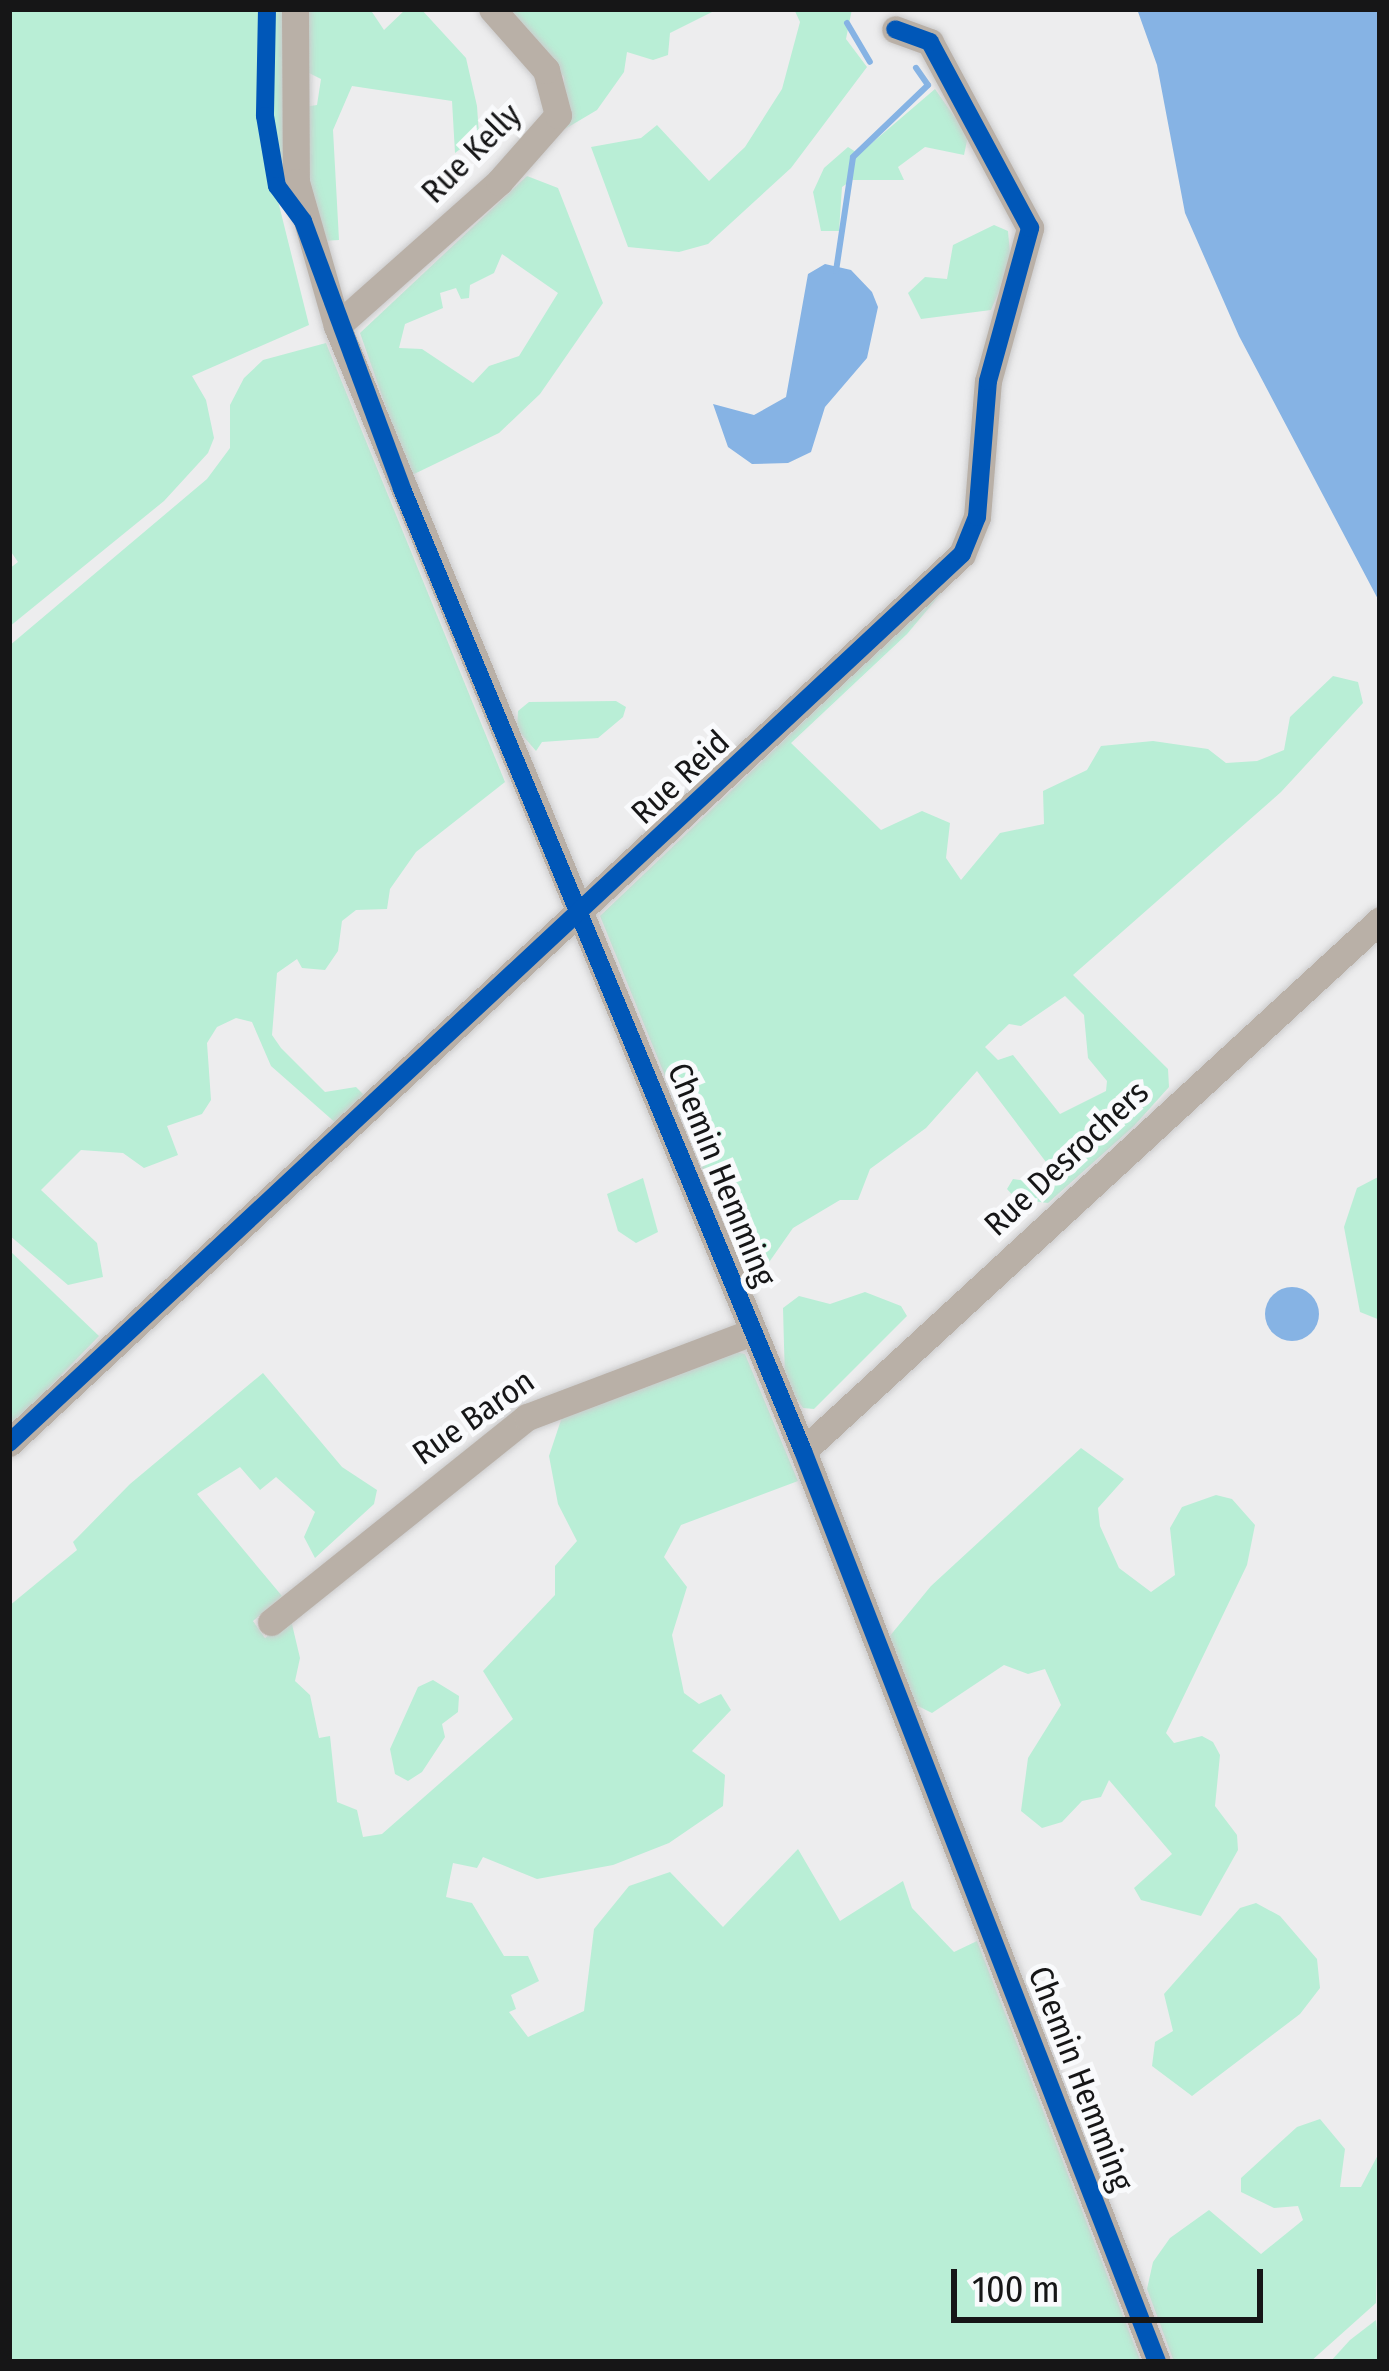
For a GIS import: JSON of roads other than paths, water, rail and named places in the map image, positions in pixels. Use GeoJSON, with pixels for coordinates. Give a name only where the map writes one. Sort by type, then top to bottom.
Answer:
{"type":"FeatureCollection","features":[{"type":"Feature","properties":{"kind":"street","name":"Chemin Hemming"},"geometry":{"type":"LineString","coordinates":[[295,9],[294,169],[337,326],[803,1450],[1157,2362]]}},
{"type":"Feature","properties":{"kind":"street","name":"Rue Kelly"},"geometry":{"type":"LineString","coordinates":[[337,326],[499,182],[557,115],[547,70],[492,9]]}},
{"type":"Feature","properties":{"kind":"street","name":"Rue Reid"},"geometry":{"type":"LineString","coordinates":[[9,1444],[949,568],[974,530],[988,381],[1030,228],[930,42],[895,28]]}},
{"type":"Feature","properties":{"kind":"street","name":"Rue Desrochers"},"geometry":{"type":"LineString","coordinates":[[803,1450],[1380,920]]}},
{"type":"Feature","properties":{"kind":"street","name":"Rue Baron"},"geometry":{"type":"LineString","coordinates":[[271,1622],[527,1417],[752,1332]]}},
{"type":"Feature","properties":{"kind":"water"},"geometry":{"type":"Polygon","coordinates":[[[1137,9],[1380,9],[1380,603],[1239,336],[1185,213],[1157,65],[1137,9]]]}},
{"type":"Feature","properties":{"kind":"water"},"geometry":{"type":"Polygon","coordinates":[[[825,264],[851,270],[872,292],[878,307],[867,358],[825,407],[811,452],[788,463],[752,464],[728,447],[713,404],[754,415],[786,397],[808,274],[825,264]]]}},
{"type":"Feature","properties":{"kind":"water"},"geometry":{"type":"Polygon","coordinates":[[[1292,1287],[1311,1295],[1319,1314],[1311,1333],[1292,1341],[1273,1333],[1265,1314],[1273,1295],[1292,1287]]]}},
{"type":"Feature","properties":{"kind":"waterway"},"geometry":{"type":"LineString","coordinates":[[847,23],[870,62]]}},
{"type":"Feature","properties":{"kind":"waterway"},"geometry":{"type":"LineString","coordinates":[[836,271],[853,157],[928,85],[916,68]]}}]}
